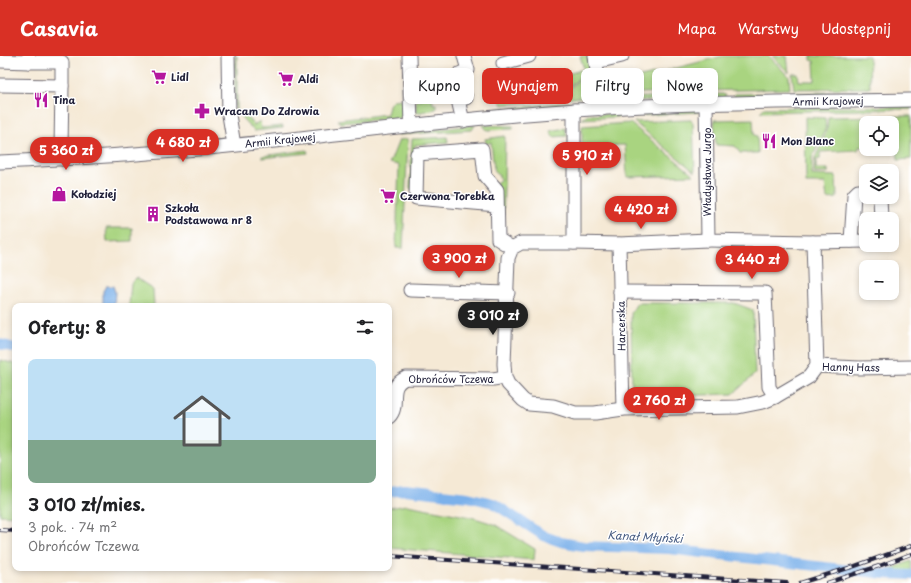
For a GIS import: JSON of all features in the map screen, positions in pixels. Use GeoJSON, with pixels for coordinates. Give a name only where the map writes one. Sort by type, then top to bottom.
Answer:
{"type":"FeatureCollection","features":[{"type":"Feature","properties":{"kind":"street"},"geometry":{"type":"LineString","coordinates":[[228,56],[229,115],[234,145]]}},
{"type":"Feature","properties":{"kind":"street"},"geometry":{"type":"LineString","coordinates":[[409,56],[411,126]]}},
{"type":"Feature","properties":{"kind":"street"},"geometry":{"type":"LineString","coordinates":[[463,121],[458,100],[466,98],[459,74],[468,70],[464,56]]}},
{"type":"Feature","properties":{"kind":"street"},"geometry":{"type":"LineString","coordinates":[[503,63],[529,56]]}},
{"type":"Feature","properties":{"kind":"street"},"geometry":{"type":"LineString","coordinates":[[602,109],[595,59],[622,56]]}},
{"type":"Feature","properties":{"kind":"street"},"geometry":{"type":"LineString","coordinates":[[0,62],[29,59],[62,62],[62,159]]}},
{"type":"Feature","properties":{"kind":"street"},"geometry":{"type":"LineString","coordinates":[[0,86],[62,86]]}},
{"type":"Feature","properties":{"kind":"street","name":"Armii Krajowej"},"geometry":{"type":"LineString","coordinates":[[718,103],[911,100]]}},
{"type":"Feature","properties":{"kind":"street","name":"Armii Krajowej"},"geometry":{"type":"LineString","coordinates":[[0,162],[130,155],[574,110],[689,104]]}},
{"type":"Feature","properties":{"kind":"street","name":"Władysława Jurgo"},"geometry":{"type":"LineString","coordinates":[[706,104],[708,240]]}},
{"type":"Feature","properties":{"kind":"street"},"geometry":{"type":"LineString","coordinates":[[574,110],[574,242]]}},
{"type":"Feature","properties":{"kind":"street"},"geometry":{"type":"LineString","coordinates":[[497,205],[416,198],[417,154],[482,149],[485,176],[497,190],[498,239],[512,248],[522,243],[574,242],[619,244],[708,240],[813,242],[859,241]]}},
{"type":"Feature","properties":{"kind":"street"},"geometry":{"type":"LineString","coordinates":[[851,241],[854,195],[859,191]]}},
{"type":"Feature","properties":{"kind":"street"},"geometry":{"type":"LineString","coordinates":[[813,242],[817,366]]}},
{"type":"Feature","properties":{"kind":"street","name":"Harcerska"},"geometry":{"type":"LineString","coordinates":[[619,244],[623,408]]}},
{"type":"Feature","properties":{"kind":"street","name":"Obrońców Tczewa"},"geometry":{"type":"LineString","coordinates":[[392,412],[396,387],[401,380],[406,378],[493,380],[505,377],[504,364],[508,293],[508,258],[512,248]]}},
{"type":"Feature","properties":{"kind":"street"},"geometry":{"type":"LineString","coordinates":[[410,290],[508,293]]}},
{"type":"Feature","properties":{"kind":"street"},"geometry":{"type":"LineString","coordinates":[[620,292],[765,293],[769,387],[775,397]]}},
{"type":"Feature","properties":{"kind":"street","name":"Hanny Hass"},"geometry":{"type":"LineString","coordinates":[[505,377],[508,384],[523,400],[532,404],[552,406],[575,413],[608,412],[623,408],[737,407],[763,402],[775,397],[809,376],[817,366],[859,368],[911,367]]}},
{"type":"Feature","properties":{"kind":"green space"},"geometry":{"type":"Polygon","coordinates":[[[235,56],[237,56],[237,111],[235,112],[235,56]]]}},
{"type":"Feature","properties":{"kind":"green space"},"geometry":{"type":"Polygon","coordinates":[[[580,56],[588,56],[590,68],[584,68],[580,56]]]}},
{"type":"Feature","properties":{"kind":"green space"},"geometry":{"type":"Polygon","coordinates":[[[723,56],[769,56],[789,77],[790,89],[718,90],[718,68],[676,68],[723,56]]]}},
{"type":"Feature","properties":{"kind":"green space"},"geometry":{"type":"Polygon","coordinates":[[[772,56],[787,56],[789,73],[772,56]]]}},
{"type":"Feature","properties":{"kind":"green space"},"geometry":{"type":"Polygon","coordinates":[[[811,56],[869,56],[870,88],[794,89],[792,74],[798,74],[799,81],[815,81],[814,61],[811,60],[811,56]]]}},
{"type":"Feature","properties":{"kind":"green space"},"geometry":{"type":"Polygon","coordinates":[[[581,70],[581,76],[573,84],[573,72],[581,70]]]}},
{"type":"Feature","properties":{"kind":"green space"},"geometry":{"type":"Polygon","coordinates":[[[652,74],[652,93],[644,93],[644,76],[652,74]]]}},
{"type":"Feature","properties":{"kind":"green space"},"geometry":{"type":"Polygon","coordinates":[[[581,78],[581,98],[573,98],[573,86],[581,78]]]}},
{"type":"Feature","properties":{"kind":"green space"},"geometry":{"type":"Polygon","coordinates":[[[878,92],[859,96],[734,97],[734,94],[878,92]]]}},
{"type":"Feature","properties":{"kind":"green space"},"geometry":{"type":"Polygon","coordinates":[[[718,94],[723,94],[726,96],[725,98],[718,98],[718,94]]]}},
{"type":"Feature","properties":{"kind":"green space"},"geometry":{"type":"Polygon","coordinates":[[[644,97],[652,97],[652,101],[644,101],[644,97]]]}},
{"type":"Feature","properties":{"kind":"green space"},"geometry":{"type":"Polygon","coordinates":[[[403,99],[403,115],[400,118],[340,123],[338,120],[387,114],[389,105],[393,100],[403,99]]]}},
{"type":"Feature","properties":{"kind":"green space"},"geometry":{"type":"Polygon","coordinates":[[[581,101],[581,104],[590,104],[482,112],[484,110],[550,104],[573,104],[573,102],[581,101]]]}},
{"type":"Feature","properties":{"kind":"green space"},"geometry":{"type":"Polygon","coordinates":[[[416,104],[436,104],[436,109],[416,113],[416,104]]]}},
{"type":"Feature","properties":{"kind":"green space"},"geometry":{"type":"Polygon","coordinates":[[[911,106],[911,109],[760,112],[764,108],[911,106]]]}},
{"type":"Feature","properties":{"kind":"green space"},"geometry":{"type":"Polygon","coordinates":[[[695,109],[699,112],[582,119],[588,115],[695,109]]]}},
{"type":"Feature","properties":{"kind":"green space"},"geometry":{"type":"Polygon","coordinates":[[[241,112],[246,112],[245,115],[254,125],[260,121],[261,128],[283,126],[283,128],[254,131],[241,117],[241,112]]]}},
{"type":"Feature","properties":{"kind":"green space"},"geometry":{"type":"Polygon","coordinates":[[[899,116],[911,116],[911,159],[898,160],[899,116]]]}},
{"type":"Feature","properties":{"kind":"green space"},"geometry":{"type":"Polygon","coordinates":[[[805,117],[825,118],[826,128],[812,158],[812,175],[836,176],[837,198],[827,199],[825,183],[806,183],[805,117]]]}},
{"type":"Feature","properties":{"kind":"green space"},"geometry":{"type":"Polygon","coordinates":[[[828,117],[859,117],[859,147],[858,150],[820,152],[820,159],[816,160],[816,169],[828,169],[828,173],[814,173],[815,158],[827,130],[828,117]]]}},
{"type":"Feature","properties":{"kind":"green space"},"geometry":{"type":"Polygon","coordinates":[[[753,119],[754,135],[757,136],[758,153],[740,153],[735,146],[716,145],[714,120],[753,119]]]}},
{"type":"Feature","properties":{"kind":"green space"},"geometry":{"type":"Polygon","coordinates":[[[691,120],[693,123],[695,172],[634,122],[691,120]]]}},
{"type":"Feature","properties":{"kind":"green space"},"geometry":{"type":"Polygon","coordinates":[[[630,123],[694,175],[627,177],[625,145],[582,146],[582,126],[630,123]]]}},
{"type":"Feature","properties":{"kind":"green space"},"geometry":{"type":"Polygon","coordinates":[[[475,125],[472,130],[398,135],[398,134],[475,125]]]}},
{"type":"Feature","properties":{"kind":"green space"},"geometry":{"type":"Polygon","coordinates":[[[483,125],[513,126],[513,129],[487,130],[483,125]]]}},
{"type":"Feature","properties":{"kind":"green space"},"geometry":{"type":"Polygon","coordinates":[[[565,128],[567,136],[553,137],[550,131],[565,128]]]}},
{"type":"Feature","properties":{"kind":"green space"},"geometry":{"type":"Polygon","coordinates":[[[505,136],[503,234],[496,183],[501,179],[494,169],[491,142],[486,144],[485,139],[505,136]]]}},
{"type":"Feature","properties":{"kind":"green space"},"geometry":{"type":"Polygon","coordinates":[[[447,137],[448,142],[415,145],[413,191],[410,188],[412,139],[447,137]]]}},
{"type":"Feature","properties":{"kind":"green space"},"geometry":{"type":"Polygon","coordinates":[[[408,139],[403,248],[396,248],[399,165],[389,163],[399,140],[408,139]]]}},
{"type":"Feature","properties":{"kind":"green space"},"geometry":{"type":"Polygon","coordinates":[[[307,150],[308,153],[262,158],[262,156],[307,150]]]}},
{"type":"Feature","properties":{"kind":"green space"},"geometry":{"type":"Polygon","coordinates":[[[106,228],[132,228],[132,241],[107,242],[106,228]]]}},
{"type":"Feature","properties":{"kind":"green space"},"geometry":{"type":"Polygon","coordinates":[[[136,278],[153,289],[154,303],[129,303],[131,283],[136,278]]]}},
{"type":"Feature","properties":{"kind":"green space"},"geometry":{"type":"Polygon","coordinates":[[[637,303],[734,303],[753,310],[755,374],[733,394],[640,397],[632,392],[631,313],[637,303]]]}},
{"type":"Feature","properties":{"kind":"green space"},"geometry":{"type":"Polygon","coordinates":[[[0,360],[12,363],[12,516],[0,515],[0,360]]]}},
{"type":"Feature","properties":{"kind":"green space"},"geometry":{"type":"Polygon","coordinates":[[[407,505],[471,517],[494,524],[535,549],[534,560],[392,548],[392,508],[407,505]]]}},
{"type":"Feature","properties":{"kind":"green space"},"geometry":{"type":"Polygon","coordinates":[[[911,561],[911,571],[888,570],[911,561]]]}},
{"type":"Feature","properties":{"kind":"water"},"geometry":{"type":"Polygon","coordinates":[[[106,286],[113,286],[115,292],[114,303],[103,303],[103,291],[106,286]]]}},
{"type":"Feature","properties":{"kind":"waterway","name":"Kanał Młyński"},"geometry":{"type":"LineString","coordinates":[[0,344],[12,347]]}},
{"type":"Feature","properties":{"kind":"waterway","name":"Kanał Młyński"},"geometry":{"type":"LineString","coordinates":[[392,492],[405,490],[468,497],[493,503],[544,536],[561,542],[583,546],[669,549],[885,574],[911,575]]}},
{"type":"Feature","properties":{"kind":"railway"},"geometry":{"type":"LineString","coordinates":[[0,530],[12,531]]}},
{"type":"Feature","properties":{"kind":"railway"},"geometry":{"type":"LineString","coordinates":[[800,583],[855,566],[911,546]]}},
{"type":"Feature","properties":{"kind":"railway"},"geometry":{"type":"LineString","coordinates":[[827,583],[911,554]]}},
{"type":"Feature","properties":{"kind":"railway"},"geometry":{"type":"LineString","coordinates":[[392,556],[787,583]]}},
{"type":"Feature","properties":{"kind":"place","name":"Lidl"},"geometry":{"type":"Point","coordinates":[159,77]}},
{"type":"Feature","properties":{"kind":"place","name":"Aldi"},"geometry":{"type":"Point","coordinates":[286,79]}},
{"type":"Feature","properties":{"kind":"place","name":"Tina"},"geometry":{"type":"Point","coordinates":[41,100]}},
{"type":"Feature","properties":{"kind":"place","name":"Wracam Do Zdrowia"},"geometry":{"type":"Point","coordinates":[202,111]}},
{"type":"Feature","properties":{"kind":"place","name":"Mon Blanc"},"geometry":{"type":"Point","coordinates":[769,141]}},
{"type":"Feature","properties":{"kind":"place","name":"Kołodziej"},"geometry":{"type":"Point","coordinates":[59,194]}},
{"type":"Feature","properties":{"kind":"place","name":"Czerwona Torebka"},"geometry":{"type":"Point","coordinates":[388,196]}},
{"type":"Feature","properties":{"kind":"place","name":"Szkoła Podstawowa nr 8"},"geometry":{"type":"Point","coordinates":[153,214]}}]}
